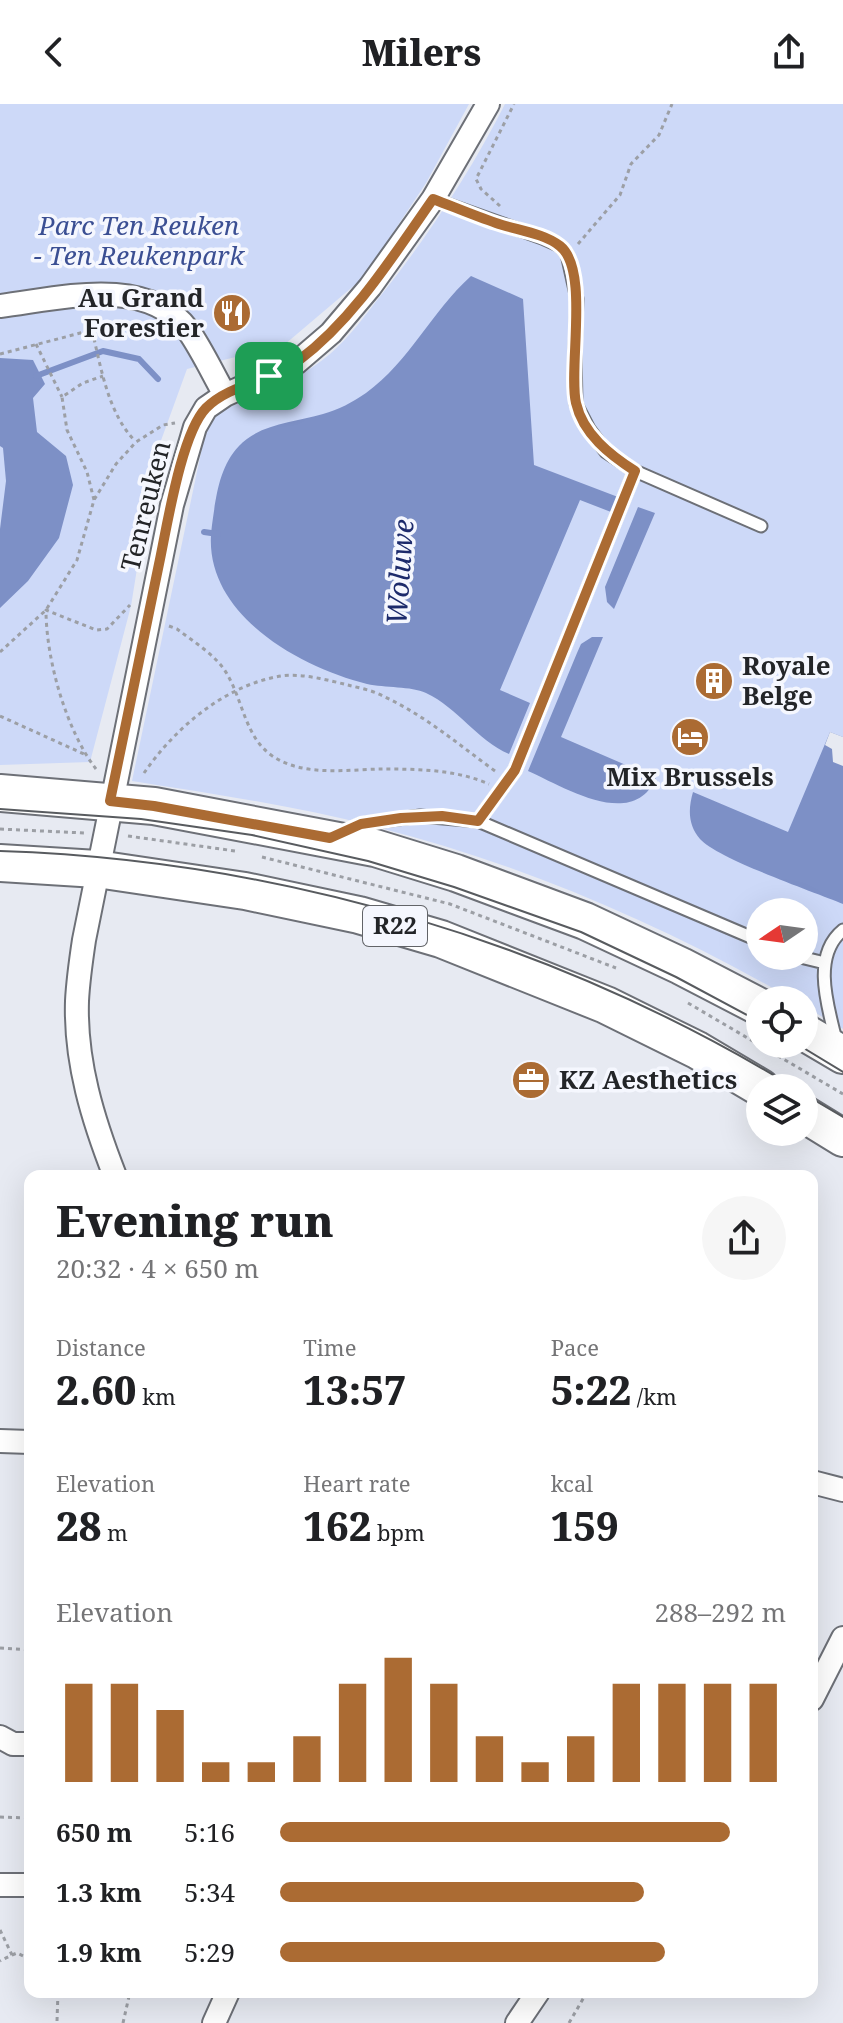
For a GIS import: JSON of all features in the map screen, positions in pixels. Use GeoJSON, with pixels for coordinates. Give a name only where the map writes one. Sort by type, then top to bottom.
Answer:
{"type":"FeatureCollection","features":[{"type":"Feature","properties":{"kind":"main road","name":"R22"},"geometry":{"type":"LineString","coordinates":[[0,793],[102,819],[245,891],[359,915],[441,939],[606,1005],[653,1027],[746,1080]]}},
{"type":"Feature","properties":{"kind":"main road","name":"R22"},"geometry":{"type":"LineString","coordinates":[[0,863],[102,819],[154,806],[330,838],[456,873],[585,921],[746,1000]]}},
{"type":"Feature","properties":{"kind":"main road"},"geometry":{"type":"LineString","coordinates":[[818,1040],[841,1054]]}},
{"type":"Feature","properties":{"kind":"main road"},"geometry":{"type":"LineString","coordinates":[[818,1123],[843,1138]]}},
{"type":"Feature","properties":{"kind":"street","name":"Tenreuken"},"geometry":{"type":"LineString","coordinates":[[113,1170],[97,1131],[82,1067],[77,1003],[102,819],[169,520],[195,427],[206,408],[225,395],[296,363],[331,333],[370,287],[433,199],[488,104]]}},
{"type":"Feature","properties":{"kind":"street"},"geometry":{"type":"LineString","coordinates":[[0,306],[96,296],[125,296],[147,301],[168,311],[187,329],[225,395]]}},
{"type":"Feature","properties":{"kind":"street"},"geometry":{"type":"LineString","coordinates":[[0,1441],[24,1442]]}},
{"type":"Feature","properties":{"kind":"street"},"geometry":{"type":"LineString","coordinates":[[818,1484],[843,1490]]}},
{"type":"Feature","properties":{"kind":"street"},"geometry":{"type":"LineString","coordinates":[[818,1687],[843,1638]]}},
{"type":"Feature","properties":{"kind":"street"},"geometry":{"type":"LineString","coordinates":[[0,1737],[13,1744],[24,1744]]}},
{"type":"Feature","properties":{"kind":"street"},"geometry":{"type":"LineString","coordinates":[[0,1885],[24,1885]]}},
{"type":"Feature","properties":{"kind":"street"},"geometry":{"type":"LineString","coordinates":[[214,2023],[225,1998]]}},
{"type":"Feature","properties":{"kind":"street"},"geometry":{"type":"LineString","coordinates":[[526,2021],[536,1998]]}},
{"type":"Feature","properties":{"kind":"lane"},"geometry":{"type":"LineString","coordinates":[[433,199],[542,238],[560,246],[567,254],[577,299],[576,404],[606,452],[635,471],[761,526]]}},
{"type":"Feature","properties":{"kind":"lane"},"geometry":{"type":"LineString","coordinates":[[478,821],[515,770],[635,471]]}},
{"type":"Feature","properties":{"kind":"lane"},"geometry":{"type":"LineString","coordinates":[[330,838],[361,824],[401,818],[442,816],[478,821],[746,935]]}},
{"type":"Feature","properties":{"kind":"lane"},"geometry":{"type":"LineString","coordinates":[[841,1054],[824,979],[831,945],[843,930]]}},
{"type":"Feature","properties":{"kind":"lane"},"geometry":{"type":"LineString","coordinates":[[818,961],[825,963]]}},
{"type":"Feature","properties":{"kind":"path"},"geometry":{"type":"LineString","coordinates":[[496,223],[503,209],[481,189],[476,179],[514,104]]}},
{"type":"Feature","properties":{"kind":"path"},"geometry":{"type":"LineString","coordinates":[[567,254],[587,237],[614,203],[631,164],[659,135],[672,104]]}},
{"type":"Feature","properties":{"kind":"path"},"geometry":{"type":"LineString","coordinates":[[0,354],[92,330],[103,376],[122,427],[136,442]]}},
{"type":"Feature","properties":{"kind":"path"},"geometry":{"type":"LineString","coordinates":[[36,344],[62,397],[67,430],[87,472],[94,500]]}},
{"type":"Feature","properties":{"kind":"path"},"geometry":{"type":"LineString","coordinates":[[62,397],[83,383],[103,376]]}},
{"type":"Feature","properties":{"kind":"path"},"geometry":{"type":"LineString","coordinates":[[0,652],[46,610],[77,560],[94,500],[116,464],[136,442],[163,425],[177,423]]}},
{"type":"Feature","properties":{"kind":"path"},"geometry":{"type":"LineString","coordinates":[[46,610],[96,630],[107,629],[118,621],[128,605],[134,606]]}},
{"type":"Feature","properties":{"kind":"path"},"geometry":{"type":"LineString","coordinates":[[0,829],[102,819],[85,755],[55,680],[46,636],[46,610]]}},
{"type":"Feature","properties":{"kind":"path"},"geometry":{"type":"LineString","coordinates":[[165,624],[177,629],[226,671],[257,741],[271,755],[290,764],[333,771],[387,769],[447,772],[504,785]]}},
{"type":"Feature","properties":{"kind":"path"},"geometry":{"type":"LineString","coordinates":[[144,773],[160,751],[212,704],[235,690],[281,676],[304,676],[380,694],[419,715],[504,785]]}},
{"type":"Feature","properties":{"kind":"path"},"geometry":{"type":"LineString","coordinates":[[0,716],[85,755]]}},
{"type":"Feature","properties":{"kind":"path"},"geometry":{"type":"LineString","coordinates":[[0,1648],[24,1650]]}},
{"type":"Feature","properties":{"kind":"path"},"geometry":{"type":"LineString","coordinates":[[0,1817],[24,1818]]}},
{"type":"Feature","properties":{"kind":"path"},"geometry":{"type":"LineString","coordinates":[[0,1930],[12,1955]]}},
{"type":"Feature","properties":{"kind":"path"},"geometry":{"type":"LineString","coordinates":[[0,1961],[17,1953],[24,1956]]}},
{"type":"Feature","properties":{"kind":"path"},"geometry":{"type":"LineString","coordinates":[[57,2021],[58,1998]]}},
{"type":"Feature","properties":{"kind":"path"},"geometry":{"type":"LineString","coordinates":[[123,2023],[129,1998]]}},
{"type":"Feature","properties":{"kind":"path"},"geometry":{"type":"LineString","coordinates":[[569,2023],[584,1998]]}},
{"type":"Feature","properties":{"kind":"green space","name":"Parc Ten Reuken - Ten Reukenpark"},"geometry":{"type":"Polygon","coordinates":[[[0,104],[469,104],[426,183],[363,278],[284,345],[187,369],[155,457],[131,606],[90,762],[0,765],[0,104]]]}},
{"type":"Feature","properties":{"kind":"green space"},"geometry":{"type":"Polygon","coordinates":[[[505,104],[843,104],[843,1029],[818,1014],[818,986],[768,986],[643,922],[485,859],[316,813],[132,781],[206,429],[226,410],[300,375],[323,360],[344,340],[399,272],[464,178],[505,104]]]}},
{"type":"Feature","properties":{"kind":"water"},"geometry":{"type":"Polygon","coordinates":[[[471,276],[523,299],[534,465],[618,497],[611,512],[580,500],[500,690],[530,703],[509,754],[487,741],[448,707],[426,693],[367,684],[339,676],[283,648],[258,630],[237,608],[221,584],[212,556],[212,525],[220,483],[227,463],[239,446],[267,428],[329,412],[366,393],[395,366],[471,276]]]}},
{"type":"Feature","properties":{"kind":"water"},"geometry":{"type":"Polygon","coordinates":[[[0,358],[33,360],[45,384],[33,398],[37,432],[66,456],[73,485],[59,538],[28,581],[0,608],[0,529],[6,481],[3,448],[0,446],[0,358]]]}},
{"type":"Feature","properties":{"kind":"water"},"geometry":{"type":"Polygon","coordinates":[[[638,507],[655,513],[614,609],[607,602],[605,587],[638,507]]]}},
{"type":"Feature","properties":{"kind":"water"},"geometry":{"type":"Polygon","coordinates":[[[592,637],[603,637],[561,737],[656,778],[645,794],[631,802],[597,800],[528,771],[581,644],[592,637]]]}},
{"type":"Feature","properties":{"kind":"water"},"geometry":{"type":"Polygon","coordinates":[[[830,732],[843,737],[843,904],[710,847],[696,834],[690,817],[693,792],[788,832],[830,732]]]}},
{"type":"Feature","properties":{"kind":"pier"},"geometry":{"type":"Polygon","coordinates":[[[830,732],[843,737],[843,766],[833,762],[832,749],[825,745],[830,732]]]}},
{"type":"Feature","properties":{"kind":"waterway","name":"Woluwe"},"geometry":{"type":"LineString","coordinates":[[36,376],[103,351],[139,359],[158,379]]}},
{"type":"Feature","properties":{"kind":"waterway","name":"Woluwe"},"geometry":{"type":"LineString","coordinates":[[204,532],[218,534]]}},
{"type":"Feature","properties":{"kind":"tram line"},"geometry":{"type":"LineString","coordinates":[[0,809],[141,819],[252,835],[368,861],[454,887],[581,932],[746,1014]]}},
{"type":"Feature","properties":{"kind":"tram line"},"geometry":{"type":"LineString","coordinates":[[0,851],[105,858],[209,871],[312,891],[413,918],[512,951],[609,991],[704,1036],[770,1074]]}},
{"type":"Feature","properties":{"kind":"tram line"},"geometry":{"type":"LineString","coordinates":[[818,1057],[843,1072]]}},
{"type":"Feature","properties":{"kind":"tram line"},"geometry":{"type":"LineString","coordinates":[[818,1102],[843,1117]]}},
{"type":"Feature","properties":{"kind":"place","name":"Au Grand Forestier"},"geometry":{"type":"Point","coordinates":[232,313]}},
{"type":"Feature","properties":{"kind":"place","name":"Royale Belge"},"geometry":{"type":"Point","coordinates":[714,681]}},
{"type":"Feature","properties":{"kind":"place","name":"Mix Brussels"},"geometry":{"type":"Point","coordinates":[690,737]}},
{"type":"Feature","properties":{"kind":"place","name":"KZ Aesthetics"},"geometry":{"type":"Point","coordinates":[531,1080]}},
{"type":"Feature","properties":{"kind":"route"},"geometry":{"type":"LineString","coordinates":[[433,199],[542,238],[560,246],[567,254],[577,299],[576,404],[606,452],[635,471],[515,770],[478,821],[442,816],[401,818],[361,824],[330,838],[110,801],[172,505],[195,427],[206,408],[225,395],[269,376],[296,363],[331,333],[370,287],[433,199]]}}]}
